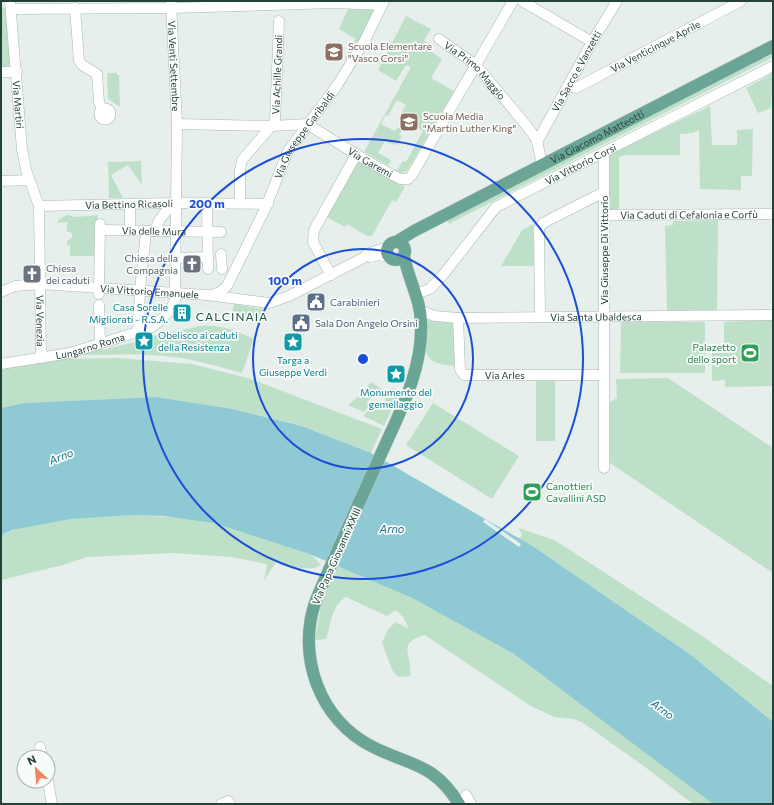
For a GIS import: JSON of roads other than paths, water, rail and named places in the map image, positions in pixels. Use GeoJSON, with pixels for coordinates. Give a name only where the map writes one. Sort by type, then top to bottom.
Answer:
{"type":"FeatureCollection","features":[{"type":"Feature","properties":{"kind":"main road","name":"Via Giacomo Matteotti"},"geometry":{"type":"LineString","coordinates":[[396,252],[422,228],[773,46]]}},
{"type":"Feature","properties":{"kind":"main road","name":"Via Papa Giovanni XXIII"},"geometry":{"type":"LineString","coordinates":[[396,252],[410,281],[421,311],[421,338],[418,364],[385,444],[312,610],[308,639],[311,669],[324,699],[336,717],[350,732],[372,747],[428,770],[465,801]]}},
{"type":"Feature","properties":{"kind":"street"},"geometry":{"type":"LineString","coordinates":[[476,65],[513,1]]}},
{"type":"Feature","properties":{"kind":"street"},"geometry":{"type":"LineString","coordinates":[[522,1],[592,42]]}},
{"type":"Feature","properties":{"kind":"street","name":"Via Sacco e Vanzetti"},"geometry":{"type":"LineString","coordinates":[[537,142],[592,42],[617,1]]}},
{"type":"Feature","properties":{"kind":"street","name":"Via Venticinque Aprile"},"geometry":{"type":"LineString","coordinates":[[569,86],[576,88],[741,1]]}},
{"type":"Feature","properties":{"kind":"street"},"geometry":{"type":"LineString","coordinates":[[11,5],[75,8],[171,4],[383,3]]}},
{"type":"Feature","properties":{"kind":"street","name":"Via Giuseppe Garibaldi"},"geometry":{"type":"LineString","coordinates":[[212,295],[224,289],[233,274],[268,204],[288,151],[338,84],[365,40],[383,3]]}},
{"type":"Feature","properties":{"kind":"street","name":"Via Venti Settembre"},"geometry":{"type":"LineString","coordinates":[[171,4],[177,124],[175,203],[176,293]]}},
{"type":"Feature","properties":{"kind":"street","name":"Via Martiri"},"geometry":{"type":"LineString","coordinates":[[11,5],[22,149],[29,180],[39,206]]}},
{"type":"Feature","properties":{"kind":"street"},"geometry":{"type":"LineString","coordinates":[[75,8],[80,60],[82,65],[97,75],[99,102],[102,110]]}},
{"type":"Feature","properties":{"kind":"street","name":"Via Achille Grandi"},"geometry":{"type":"LineString","coordinates":[[240,203],[240,170],[242,160],[275,122],[279,21]]}},
{"type":"Feature","properties":{"kind":"street","name":"Via Primo Maggio"},"geometry":{"type":"LineString","coordinates":[[439,39],[476,65],[526,125],[537,142],[542,165]]}},
{"type":"Feature","properties":{"kind":"street","name":"Via Garemi"},"geometry":{"type":"LineString","coordinates":[[307,124],[356,155],[400,179],[408,179],[476,65]]}},
{"type":"Feature","properties":{"kind":"street","name":"Via Vittorio Corsi"},"geometry":{"type":"LineString","coordinates":[[415,294],[430,289],[443,276],[488,215],[496,207],[773,66]]}},
{"type":"Feature","properties":{"kind":"street"},"geometry":{"type":"LineString","coordinates":[[1,72],[17,72]]}},
{"type":"Feature","properties":{"kind":"street","name":"Via Venti Settembre"},"geometry":{"type":"LineString","coordinates":[[177,124],[272,126]]}},
{"type":"Feature","properties":{"kind":"street","name":"Via Achille Grandi"},"geometry":{"type":"LineString","coordinates":[[272,126],[307,124]]}},
{"type":"Feature","properties":{"kind":"street","name":"Via Giuseppe Di Vittorio"},"geometry":{"type":"LineString","coordinates":[[604,152],[604,468]]}},
{"type":"Feature","properties":{"kind":"street"},"geometry":{"type":"LineString","coordinates":[[331,275],[313,242],[314,230],[356,155]]}},
{"type":"Feature","properties":{"kind":"street"},"geometry":{"type":"LineString","coordinates":[[1,181],[29,180]]}},
{"type":"Feature","properties":{"kind":"street"},"geometry":{"type":"LineString","coordinates":[[540,317],[539,228],[543,223],[604,192]]}},
{"type":"Feature","properties":{"kind":"street"},"geometry":{"type":"LineString","coordinates":[[138,332],[140,290],[150,231],[175,203]]}},
{"type":"Feature","properties":{"kind":"street","name":"Via Bettino Ricasoli"},"geometry":{"type":"LineString","coordinates":[[39,206],[99,206],[175,203],[268,204]]}},
{"type":"Feature","properties":{"kind":"street"},"geometry":{"type":"LineString","coordinates":[[207,203],[208,269]]}},
{"type":"Feature","properties":{"kind":"street"},"geometry":{"type":"LineString","coordinates":[[130,205],[130,230]]}},
{"type":"Feature","properties":{"kind":"street","name":"Via Venezia"},"geometry":{"type":"LineString","coordinates":[[39,206],[41,358]]}},
{"type":"Feature","properties":{"kind":"street"},"geometry":{"type":"LineString","coordinates":[[99,206],[100,342]]}},
{"type":"Feature","properties":{"kind":"street","name":"Via Caduti di Cefalonia e Corfù"},"geometry":{"type":"LineString","coordinates":[[604,215],[773,214]]}},
{"type":"Feature","properties":{"kind":"street","name":"Via delle Mura"},"geometry":{"type":"LineString","coordinates":[[100,225],[130,230],[221,232]]}},
{"type":"Feature","properties":{"kind":"street"},"geometry":{"type":"LineString","coordinates":[[233,274],[232,282],[237,293],[259,302],[273,303],[363,258],[396,252]]}},
{"type":"Feature","properties":{"kind":"street"},"geometry":{"type":"LineString","coordinates":[[222,254],[222,269]]}},
{"type":"Feature","properties":{"kind":"street"},"geometry":{"type":"LineString","coordinates":[[175,258],[208,257]]}},
{"type":"Feature","properties":{"kind":"street","name":"Via Vittorio Emanuele"},"geometry":{"type":"LineString","coordinates":[[1,292],[15,286],[40,284],[99,296],[140,290],[212,295],[259,302]]}},
{"type":"Feature","properties":{"kind":"street","name":"Lungarno Roma"},"geometry":{"type":"LineString","coordinates":[[1,364],[70,353],[100,342],[138,332],[157,325],[173,305],[176,293]]}},
{"type":"Feature","properties":{"kind":"street","name":"Via Santa Ubaldesca"},"geometry":{"type":"LineString","coordinates":[[421,311],[435,316],[458,318],[773,315]]}},
{"type":"Feature","properties":{"kind":"street","name":"Via Arles"},"geometry":{"type":"LineString","coordinates":[[458,318],[460,370],[464,375],[604,375]]}},
{"type":"Feature","properties":{"kind":"street"},"geometry":{"type":"LineString","coordinates":[[49,789],[52,804]]}},
{"type":"Feature","properties":{"kind":"street"},"geometry":{"type":"LineString","coordinates":[[221,804],[225,801],[228,801],[230,804]]}},
{"type":"Feature","properties":{"kind":"water","name":"Arno"},"geometry":{"type":"Polygon","coordinates":[[[156,397],[233,409],[302,426],[371,453],[534,547],[691,655],[773,722],[773,804],[713,804],[514,654],[412,598],[312,555],[214,523],[163,516],[131,515],[70,519],[12,530],[1,535],[1,408],[23,403],[156,397]]]}},
{"type":"Feature","properties":{"kind":"place","name":"Scuola Elementare \"Vasco Corsi\""},"geometry":{"type":"Point","coordinates":[334,52]}},
{"type":"Feature","properties":{"kind":"place","name":"Scuola Media \"Martin Luther King\""},"geometry":{"type":"Point","coordinates":[409,122]}},
{"type":"Feature","properties":{"kind":"place","name":"Chiesa della Compagnia"},"geometry":{"type":"Point","coordinates":[192,264]}},
{"type":"Feature","properties":{"kind":"place","name":"Chiesa dei caduti"},"geometry":{"type":"Point","coordinates":[32,274]}},
{"type":"Feature","properties":{"kind":"place","name":"Carabinieri"},"geometry":{"type":"Point","coordinates":[316,302]}},
{"type":"Feature","properties":{"kind":"place","name":"Casa Sorelle Migliorati - R.S.A."},"geometry":{"type":"Point","coordinates":[182,313]}},
{"type":"Feature","properties":{"kind":"place","name":"Sala Don Angelo Orsini"},"geometry":{"type":"Point","coordinates":[301,323]}},
{"type":"Feature","properties":{"kind":"place","name":"Obelisco ai caduti della Resistenza"},"geometry":{"type":"Point","coordinates":[144,341]}},
{"type":"Feature","properties":{"kind":"place","name":"Targa a Giuseppe Verdi"},"geometry":{"type":"Point","coordinates":[293,342]}},
{"type":"Feature","properties":{"kind":"place","name":"Palazetto dello sport"},"geometry":{"type":"Point","coordinates":[750,353]}},
{"type":"Feature","properties":{"kind":"place","name":"Monumento del gemellaggio"},"geometry":{"type":"Point","coordinates":[396,374]}},
{"type":"Feature","properties":{"kind":"place","name":"Canottieri Cavallini ASD"},"geometry":{"type":"Point","coordinates":[532,492]}},
{"type":"Feature","properties":{"kind":"district","name":"CALCINAIA"},"geometry":{"type":"Point","coordinates":[232,316]}}]}
